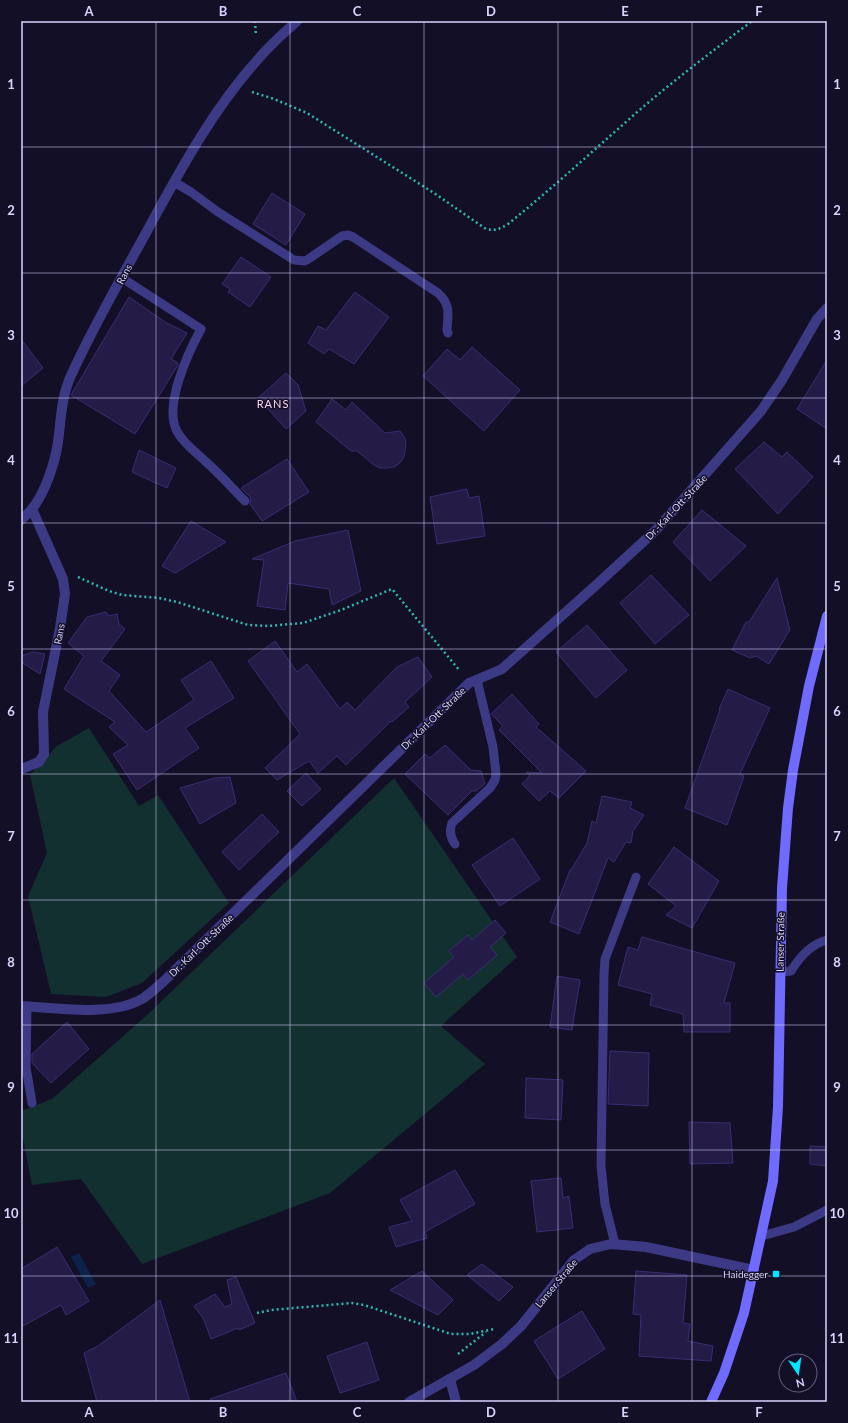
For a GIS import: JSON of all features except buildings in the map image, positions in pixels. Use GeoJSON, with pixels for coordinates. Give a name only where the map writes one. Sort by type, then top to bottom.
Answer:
{"type":"FeatureCollection","features":[{"type":"Feature","properties":{"kind":"main road","name":"Lanser Straße"},"geometry":{"type":"LineString","coordinates":[[712,1402],[724,1373],[744,1313],[773,1181],[776,1147],[782,888],[788,808],[810,686],[827,619]]}},
{"type":"Feature","properties":{"kind":"street","name":"Rans"},"geometry":{"type":"LineString","coordinates":[[21,520],[32,509],[43,490],[51,469],[58,442],[60,415],[68,382],[174,182],[195,145],[237,84],[259,57],[297,21]]}},
{"type":"Feature","properties":{"kind":"street","name":"Dr.-Karl-Ott-Straße"},"geometry":{"type":"LineString","coordinates":[[24,1006],[97,1010],[122,1006],[142,998],[170,976],[473,681],[502,669],[507,665],[656,530],[761,411],[782,380],[817,319],[827,308]]}},
{"type":"Feature","properties":{"kind":"street","name":"Rans"},"geometry":{"type":"LineString","coordinates":[[21,769],[39,762],[44,754],[43,712],[64,607],[65,594],[63,579],[58,565],[32,509]]}},
{"type":"Feature","properties":{"kind":"street","name":"Lanser Straße"},"geometry":{"type":"LineString","coordinates":[[409,1402],[474,1365],[502,1344],[521,1326],[574,1260],[590,1249],[615,1244],[646,1247],[754,1270]]}},
{"type":"Feature","properties":{"kind":"street"},"geometry":{"type":"LineString","coordinates":[[450,1379],[456,1402]]}},
{"type":"Feature","properties":{"kind":"lane"},"geometry":{"type":"LineString","coordinates":[[174,182],[294,260],[305,261],[342,236],[348,235],[353,237],[443,297],[448,308],[448,332]]}},
{"type":"Feature","properties":{"kind":"lane"},"geometry":{"type":"LineString","coordinates":[[122,278],[201,329],[187,357],[178,385],[173,415],[174,426],[184,441],[245,501]]}},
{"type":"Feature","properties":{"kind":"lane"},"geometry":{"type":"LineString","coordinates":[[455,844],[450,834],[452,823],[490,788],[495,780],[496,774],[493,747],[473,681]]}},
{"type":"Feature","properties":{"kind":"lane"},"geometry":{"type":"LineString","coordinates":[[615,1244],[605,1204],[601,1166],[604,974],[605,959],[636,877]]}},
{"type":"Feature","properties":{"kind":"lane"},"geometry":{"type":"LineString","coordinates":[[780,972],[791,971],[795,964],[807,951],[814,945],[827,940]]}},
{"type":"Feature","properties":{"kind":"lane"},"geometry":{"type":"LineString","coordinates":[[24,1006],[26,1067],[32,1103]]}},
{"type":"Feature","properties":{"kind":"lane"},"geometry":{"type":"LineString","coordinates":[[762,1236],[794,1227],[827,1210]]}},
{"type":"Feature","properties":{"kind":"path"},"geometry":{"type":"LineString","coordinates":[[237,84],[253,92],[307,113],[434,193],[486,229],[493,231],[501,229],[524,211],[626,122],[696,64],[752,21]]}},
{"type":"Feature","properties":{"kind":"path"},"geometry":{"type":"LineString","coordinates":[[58,565],[94,584],[122,595],[159,598],[177,602],[248,625],[268,626],[303,623],[341,610],[392,589],[473,681]]}},
{"type":"Feature","properties":{"kind":"path"},"geometry":{"type":"LineString","coordinates":[[257,1314],[271,1310],[352,1303],[364,1305],[451,1334],[470,1334],[488,1331],[509,1323],[521,1326]]}},
{"type":"Feature","properties":{"kind":"path"},"geometry":{"type":"LineString","coordinates":[[456,1356],[488,1331]]}},
{"type":"Feature","properties":{"kind":"green space"},"geometry":{"type":"Polygon","coordinates":[[[89,728],[139,806],[158,795],[229,903],[142,983],[106,997],[51,994],[28,896],[47,853],[30,775],[57,746],[89,728]]]}},
{"type":"Feature","properties":{"kind":"green space"},"geometry":{"type":"Polygon","coordinates":[[[394,778],[517,957],[441,1026],[485,1064],[330,1193],[142,1264],[81,1179],[32,1185],[21,1128],[21,1111],[52,1099],[147,1015],[394,778]]]}},
{"type":"Feature","properties":{"kind":"water"},"geometry":{"type":"Polygon","coordinates":[[[79,1253],[96,1284],[88,1288],[71,1257],[79,1253]]]}},
{"type":"Feature","properties":{"kind":"place","name":"Haidegger"},"geometry":{"type":"Point","coordinates":[776,1274]}},
{"type":"Feature","properties":{"kind":"district","name":"RANS"},"geometry":{"type":"Point","coordinates":[273,403]}}]}
